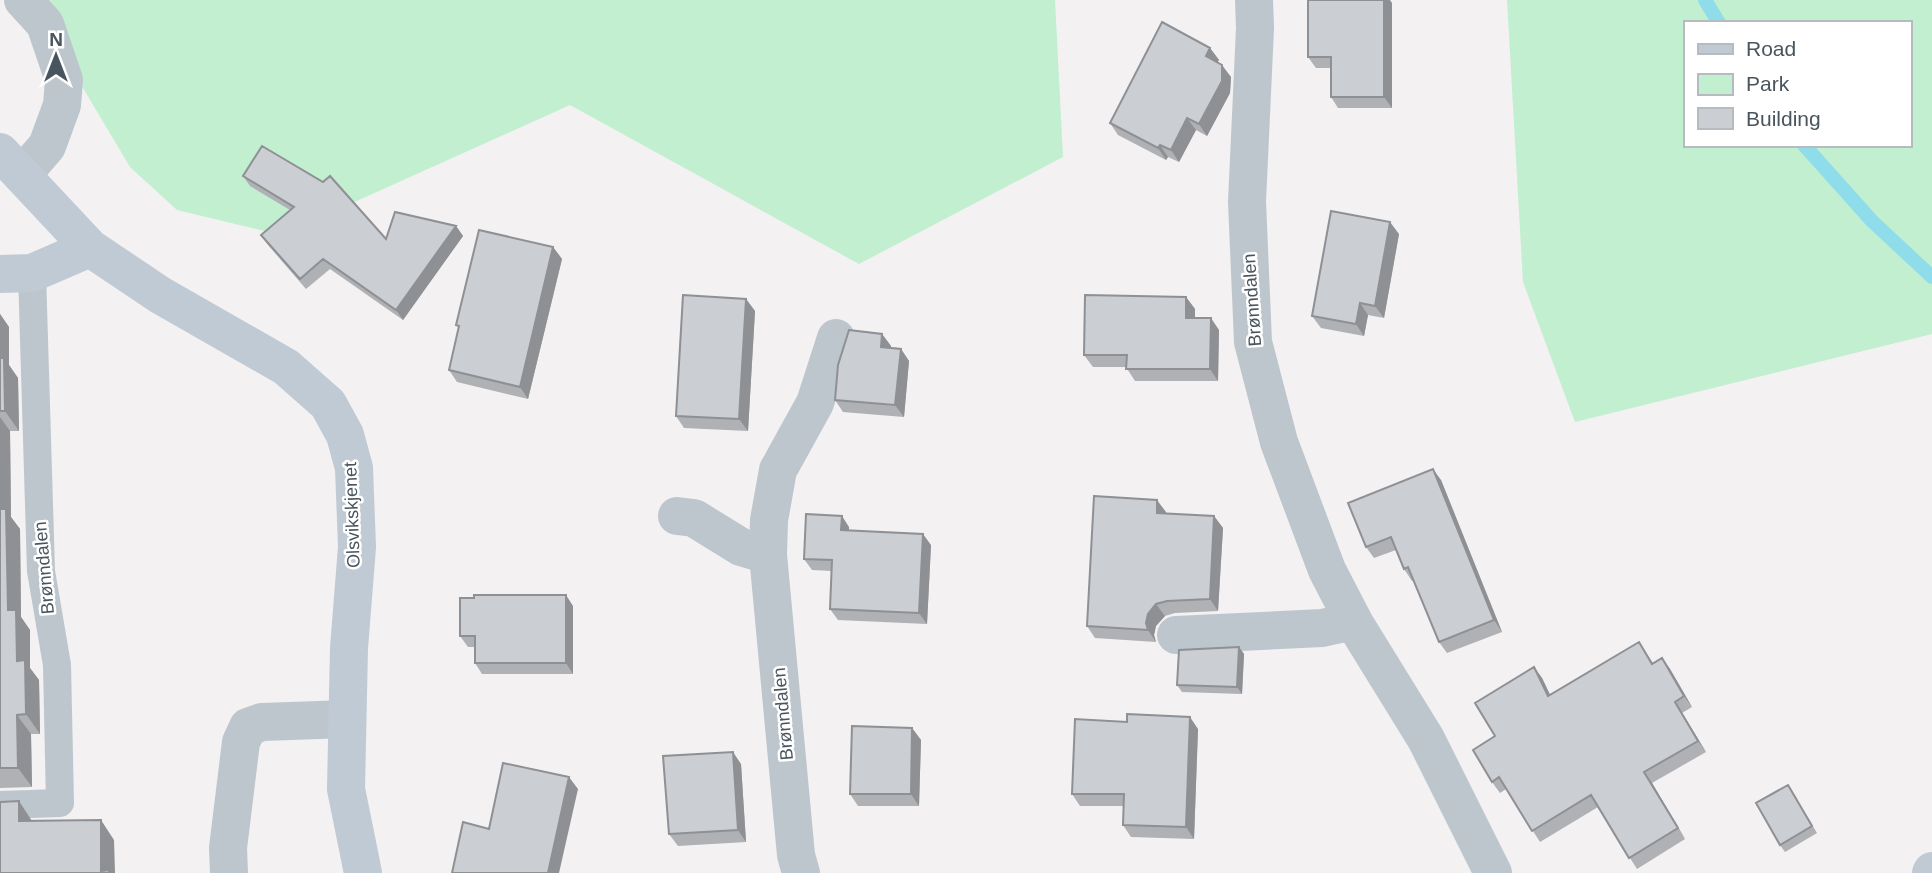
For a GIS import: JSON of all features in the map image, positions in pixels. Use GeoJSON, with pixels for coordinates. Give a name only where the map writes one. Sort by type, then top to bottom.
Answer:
{"type":"FeatureCollection","features":[{"type":"Feature","properties":{"kind":"main road","name":"Olsvikskjenet"},"geometry":{"type":"LineString","coordinates":[[11,163],[90,248],[159,295],[286,367],[328,404],[345,435],[354,468],[357,547],[349,648],[346,789],[363,873]]}},
{"type":"Feature","properties":{"kind":"main road"},"geometry":{"type":"LineString","coordinates":[[16,273],[90,248]]}},
{"type":"Feature","properties":{"kind":"street"},"geometry":{"type":"LineString","coordinates":[[11,163],[47,146],[62,105],[64,80],[46,24],[23,0]]}},
{"type":"Feature","properties":{"kind":"street","name":"Brønndalen"},"geometry":{"type":"LineString","coordinates":[[1254,0],[1247,202],[1253,342],[1279,442],[1327,570],[1355,624],[1426,739],[1493,873]]}},
{"type":"Feature","properties":{"kind":"street","name":"Brønndalen"},"geometry":{"type":"LineString","coordinates":[[801,873],[796,855],[768,555],[769,520],[778,470],[815,403],[836,338]]}},
{"type":"Feature","properties":{"kind":"street"},"geometry":{"type":"LineString","coordinates":[[677,516],[694,518],[741,547],[768,555]]}},
{"type":"Feature","properties":{"kind":"street"},"geometry":{"type":"LineString","coordinates":[[1176,635],[1322,628],[1349,622],[1355,624]]}},
{"type":"Feature","properties":{"kind":"street"},"geometry":{"type":"LineString","coordinates":[[229,873],[228,848],[242,741],[248,727],[262,722],[347,719]]}},
{"type":"Feature","properties":{"kind":"lane","name":"Brønndalen"},"geometry":{"type":"LineString","coordinates":[[0,805],[60,803],[57,665],[41,571],[16,273]]}},
{"type":"Feature","properties":{"kind":"green space"},"geometry":{"type":"Polygon","coordinates":[[[23,0],[1055,0],[1063,157],[859,264],[570,105],[281,235],[177,210],[130,167],[45,24],[23,0]]]}},
{"type":"Feature","properties":{"kind":"green space"},"geometry":{"type":"Polygon","coordinates":[[[1507,0],[1932,0],[1932,334],[1575,422],[1523,282],[1507,0]]]}},
{"type":"Feature","properties":{"kind":"building"},"geometry":{"type":"Polygon","coordinates":[[[1308,0],[1384,0],[1384,97],[1331,97],[1331,57],[1308,57],[1308,0]]]}},
{"type":"Feature","properties":{"kind":"building"},"geometry":{"type":"Polygon","coordinates":[[[1162,22],[1210,48],[1206,56],[1222,65],[1222,81],[1199,124],[1187,118],[1171,150],[1160,145],[1158,148],[1110,123],[1162,22]]]}},
{"type":"Feature","properties":{"kind":"building"},"geometry":{"type":"Polygon","coordinates":[[[262,146],[323,182],[330,176],[386,239],[395,212],[456,226],[396,310],[323,259],[300,279],[261,235],[294,207],[243,176],[262,146]]]}},
{"type":"Feature","properties":{"kind":"building"},"geometry":{"type":"Polygon","coordinates":[[[1331,211],[1390,222],[1375,306],[1360,303],[1356,324],[1312,316],[1331,211]]]}},
{"type":"Feature","properties":{"kind":"building"},"geometry":{"type":"Polygon","coordinates":[[[479,230],[553,247],[520,387],[449,370],[459,326],[456,325],[479,230]]]}},
{"type":"Feature","properties":{"kind":"building"},"geometry":{"type":"Polygon","coordinates":[[[683,295],[746,299],[739,419],[676,416],[683,295]]]}},
{"type":"Feature","properties":{"kind":"building"},"geometry":{"type":"Polygon","coordinates":[[[1085,295],[1186,297],[1186,318],[1211,318],[1210,369],[1126,369],[1127,355],[1084,355],[1085,295]]]}},
{"type":"Feature","properties":{"kind":"building"},"geometry":{"type":"Polygon","coordinates":[[[849,330],[882,334],[881,347],[901,349],[895,405],[835,400],[838,365],[849,330]]]}},
{"type":"Feature","properties":{"kind":"building"},"geometry":{"type":"Polygon","coordinates":[[[0,358],[4,358],[5,411],[0,411],[0,358]]]}},
{"type":"Feature","properties":{"kind":"building"},"geometry":{"type":"Polygon","coordinates":[[[1433,469],[1494,620],[1439,642],[1408,567],[1404,569],[1391,537],[1366,547],[1348,503],[1433,469]]]}},
{"type":"Feature","properties":{"kind":"building"},"geometry":{"type":"Polygon","coordinates":[[[1094,496],[1157,500],[1157,513],[1214,516],[1210,599],[1156,604],[1148,614],[1148,630],[1087,626],[1094,496]]]}},
{"type":"Feature","properties":{"kind":"building"},"geometry":{"type":"Polygon","coordinates":[[[0,509],[6,509],[8,610],[16,610],[17,661],[25,660],[26,714],[17,715],[18,768],[0,768],[0,509]]]}},
{"type":"Feature","properties":{"kind":"building"},"geometry":{"type":"Polygon","coordinates":[[[806,514],[842,516],[841,530],[923,534],[919,613],[830,609],[832,560],[804,559],[806,514]]]}},
{"type":"Feature","properties":{"kind":"building"},"geometry":{"type":"Polygon","coordinates":[[[474,595],[566,595],[566,663],[475,663],[475,636],[460,636],[460,598],[474,598],[474,595]]]}},
{"type":"Feature","properties":{"kind":"building"},"geometry":{"type":"Polygon","coordinates":[[[1639,642],[1652,664],[1662,658],[1684,696],[1675,702],[1698,741],[1644,772],[1678,828],[1629,858],[1591,795],[1532,831],[1499,777],[1492,782],[1473,750],[1495,736],[1475,703],[1534,667],[1548,696],[1639,642]]]}},
{"type":"Feature","properties":{"kind":"building"},"geometry":{"type":"Polygon","coordinates":[[[1239,647],[1237,687],[1177,685],[1179,650],[1239,647]]]}},
{"type":"Feature","properties":{"kind":"building"},"geometry":{"type":"Polygon","coordinates":[[[1127,714],[1190,717],[1186,827],[1123,825],[1124,794],[1072,794],[1075,719],[1127,722],[1127,714]]]}},
{"type":"Feature","properties":{"kind":"building"},"geometry":{"type":"Polygon","coordinates":[[[852,726],[912,728],[911,794],[850,794],[852,726]]]}},
{"type":"Feature","properties":{"kind":"building"},"geometry":{"type":"Polygon","coordinates":[[[733,752],[738,830],[669,834],[663,756],[733,752]]]}},
{"type":"Feature","properties":{"kind":"building"},"geometry":{"type":"Polygon","coordinates":[[[503,763],[569,777],[548,873],[452,873],[463,822],[489,829],[503,763]]]}},
{"type":"Feature","properties":{"kind":"building"},"geometry":{"type":"Polygon","coordinates":[[[1788,785],[1812,826],[1780,845],[1756,803],[1788,785]]]}},
{"type":"Feature","properties":{"kind":"building"},"geometry":{"type":"Polygon","coordinates":[[[19,801],[19,821],[101,820],[101,871],[109,870],[109,873],[0,873],[0,802],[19,801]]]}},
{"type":"Feature","properties":{"kind":"waterway"},"geometry":{"type":"LineString","coordinates":[[1705,0],[1718,21]]}},
{"type":"Feature","properties":{"kind":"waterway"},"geometry":{"type":"LineString","coordinates":[[1806,147],[1872,221],[1932,277]]}}]}
